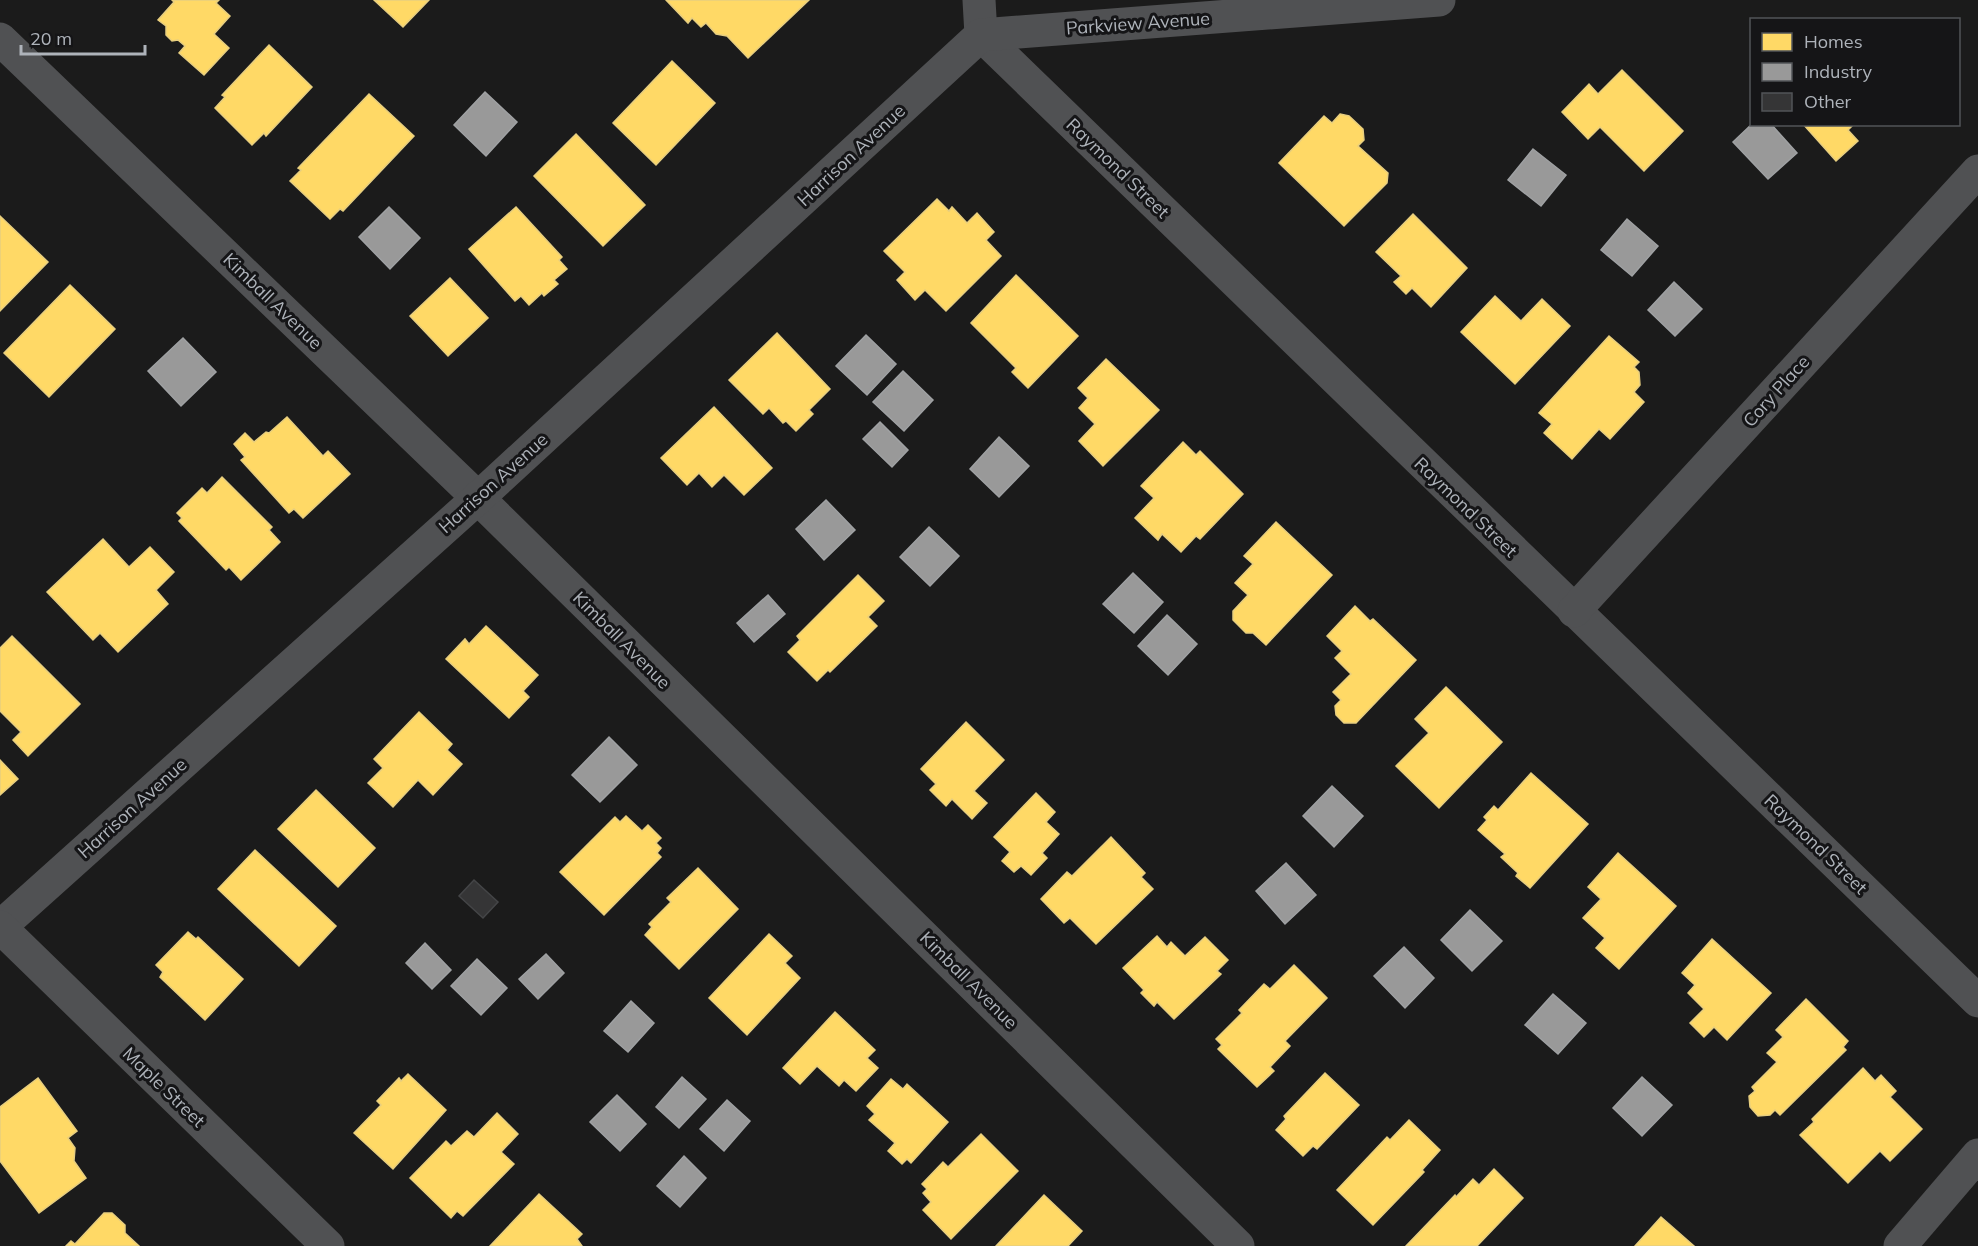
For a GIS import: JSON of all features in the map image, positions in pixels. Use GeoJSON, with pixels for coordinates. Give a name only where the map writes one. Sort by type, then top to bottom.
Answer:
{"type":"FeatureCollection","features":[{"type":"Feature","properties":{"kind":"street"},"geometry":{"type":"LineString","coordinates":[[978,0],[981,35]]}},
{"type":"Feature","properties":{"kind":"street","name":"Parkview Avenue"},"geometry":{"type":"LineString","coordinates":[[981,35],[1439,0]]}},
{"type":"Feature","properties":{"kind":"street","name":"Harrison Avenue"},"geometry":{"type":"LineString","coordinates":[[0,927],[478,498],[981,35]]}},
{"type":"Feature","properties":{"kind":"street","name":"Raymond Street"},"geometry":{"type":"LineString","coordinates":[[981,35],[1978,1001]]}},
{"type":"Feature","properties":{"kind":"street","name":"Kimball Avenue"},"geometry":{"type":"LineString","coordinates":[[0,39],[478,498],[1238,1246]]}},
{"type":"Feature","properties":{"kind":"street","name":"Cory Place"},"geometry":{"type":"LineString","coordinates":[[1574,611],[1978,171]]}},
{"type":"Feature","properties":{"kind":"street","name":"Maple Street"},"geometry":{"type":"LineString","coordinates":[[0,927],[328,1246]]}},
{"type":"Feature","properties":{"kind":"street"},"geometry":{"type":"LineString","coordinates":[[1900,1246],[1978,1155]]}},
{"type":"Feature","properties":{"kind":"building: Homes"},"geometry":{"type":"Polygon","coordinates":[[[172,0],[219,0],[216,3],[230,16],[214,34],[229,48],[204,75],[179,53],[185,46],[178,40],[172,41],[166,35],[166,26],[158,20],[174,2],[172,0]]]}},
{"type":"Feature","properties":{"kind":"building: Homes"},"geometry":{"type":"Polygon","coordinates":[[[374,0],[429,0],[403,27],[374,0]]]}},
{"type":"Feature","properties":{"kind":"building: Homes"},"geometry":{"type":"Polygon","coordinates":[[[666,0],[809,0],[748,58],[727,36],[716,34],[706,23],[701,27],[692,18],[688,23],[666,0]]]}},
{"type":"Feature","properties":{"kind":"building: Homes"},"geometry":{"type":"Polygon","coordinates":[[[269,45],[312,87],[266,136],[264,133],[252,145],[215,108],[225,97],[222,95],[269,45]]]}},
{"type":"Feature","properties":{"kind":"building: Homes"},"geometry":{"type":"Polygon","coordinates":[[[672,61],[715,103],[656,165],[613,123],[672,61]]]}},
{"type":"Feature","properties":{"kind":"building: Homes"},"geometry":{"type":"Polygon","coordinates":[[[1622,70],[1683,131],[1644,171],[1600,127],[1588,139],[1562,112],[1589,84],[1598,94],[1622,70]]]}},
{"type":"Feature","properties":{"kind":"building: Homes"},"geometry":{"type":"Polygon","coordinates":[[[369,94],[414,136],[343,211],[340,209],[330,219],[290,181],[301,170],[298,168],[369,94]]]}},
{"type":"Feature","properties":{"kind":"building: Homes"},"geometry":{"type":"Polygon","coordinates":[[[1340,114],[1349,116],[1363,129],[1364,140],[1358,146],[1388,173],[1387,183],[1344,226],[1279,163],[1324,116],[1332,123],[1340,114]]]}},
{"type":"Feature","properties":{"kind":"building: Homes"},"geometry":{"type":"Polygon","coordinates":[[[1805,126],[1852,126],[1848,130],[1858,141],[1836,161],[1805,126]]]}},
{"type":"Feature","properties":{"kind":"building: Homes"},"geometry":{"type":"Polygon","coordinates":[[[576,134],[645,205],[603,246],[534,176],[576,134]]]}},
{"type":"Feature","properties":{"kind":"building: Homes"},"geometry":{"type":"Polygon","coordinates":[[[937,199],[949,211],[952,207],[967,223],[977,213],[994,232],[986,240],[1001,256],[946,311],[925,290],[915,300],[897,280],[905,272],[884,251],[937,199]]]}},
{"type":"Feature","properties":{"kind":"building: Homes"},"geometry":{"type":"Polygon","coordinates":[[[516,207],[562,257],[559,260],[567,269],[554,280],[558,284],[544,296],[542,293],[529,305],[521,296],[515,301],[469,249],[516,207]]]}},
{"type":"Feature","properties":{"kind":"building: Homes"},"geometry":{"type":"Polygon","coordinates":[[[1413,214],[1467,268],[1431,307],[1412,288],[1406,294],[1394,282],[1401,276],[1376,252],[1413,214]]]}},
{"type":"Feature","properties":{"kind":"building: Homes"},"geometry":{"type":"Polygon","coordinates":[[[0,216],[48,262],[0,311],[0,216]]]}},
{"type":"Feature","properties":{"kind":"building: Homes"},"geometry":{"type":"Polygon","coordinates":[[[1016,275],[1078,336],[1028,388],[1012,372],[1016,368],[971,323],[1016,275]]]}},
{"type":"Feature","properties":{"kind":"building: Homes"},"geometry":{"type":"Polygon","coordinates":[[[450,278],[488,318],[448,356],[410,316],[450,278]]]}},
{"type":"Feature","properties":{"kind":"building: Homes"},"geometry":{"type":"Polygon","coordinates":[[[70,285],[115,329],[49,397],[4,353],[70,285]]]}},
{"type":"Feature","properties":{"kind":"building: Homes"},"geometry":{"type":"Polygon","coordinates":[[[1495,296],[1521,321],[1542,299],[1570,326],[1515,384],[1461,332],[1495,296]]]}},
{"type":"Feature","properties":{"kind":"building: Homes"},"geometry":{"type":"Polygon","coordinates":[[[777,333],[830,389],[809,410],[813,414],[796,431],[786,421],[783,423],[769,408],[763,414],[729,380],[777,333]]]}},
{"type":"Feature","properties":{"kind":"building: Homes"},"geometry":{"type":"Polygon","coordinates":[[[1609,336],[1639,362],[1634,367],[1639,372],[1640,385],[1634,392],[1644,402],[1610,439],[1599,429],[1572,459],[1544,433],[1552,424],[1539,413],[1609,336]]]}},
{"type":"Feature","properties":{"kind":"building: Homes"},"geometry":{"type":"Polygon","coordinates":[[[1106,359],[1159,410],[1103,466],[1079,441],[1095,424],[1079,408],[1088,398],[1078,388],[1106,359]]]}},
{"type":"Feature","properties":{"kind":"building: Homes"},"geometry":{"type":"Polygon","coordinates":[[[714,407],[772,468],[744,495],[724,475],[712,487],[699,473],[687,485],[661,458],[714,407]]]}},
{"type":"Feature","properties":{"kind":"building: Homes"},"geometry":{"type":"Polygon","coordinates":[[[287,417],[323,456],[328,451],[350,474],[303,518],[294,509],[289,513],[241,460],[245,457],[234,444],[245,433],[254,442],[266,432],[269,433],[287,417]]]}},
{"type":"Feature","properties":{"kind":"building: Homes"},"geometry":{"type":"Polygon","coordinates":[[[1183,442],[1196,455],[1200,451],[1243,494],[1200,539],[1196,536],[1181,552],[1162,534],[1158,540],[1135,518],[1154,498],[1141,486],[1183,442]]]}},
{"type":"Feature","properties":{"kind":"building: Homes"},"geometry":{"type":"Polygon","coordinates":[[[222,477],[272,527],[269,530],[280,542],[241,580],[229,567],[226,570],[179,521],[182,518],[177,513],[202,488],[207,493],[222,477]]]}},
{"type":"Feature","properties":{"kind":"building: Homes"},"geometry":{"type":"Polygon","coordinates":[[[1276,522],[1332,575],[1266,645],[1253,633],[1246,633],[1233,620],[1233,611],[1248,595],[1235,583],[1253,564],[1244,556],[1276,522]]]}},
{"type":"Feature","properties":{"kind":"building: Homes"},"geometry":{"type":"Polygon","coordinates":[[[103,539],[129,567],[150,547],[174,572],[156,590],[168,604],[118,652],[100,633],[93,640],[47,592],[103,539]]]}},
{"type":"Feature","properties":{"kind":"building: Homes"},"geometry":{"type":"Polygon","coordinates":[[[858,575],[884,601],[868,617],[877,626],[830,672],[828,670],[817,681],[788,652],[800,640],[797,636],[858,575]]]}},
{"type":"Feature","properties":{"kind":"building: Homes"},"geometry":{"type":"Polygon","coordinates":[[[1355,606],[1370,621],[1373,619],[1416,660],[1356,723],[1344,723],[1336,715],[1335,706],[1341,700],[1333,692],[1351,674],[1335,658],[1342,651],[1327,636],[1355,606]]]}},
{"type":"Feature","properties":{"kind":"building: Homes"},"geometry":{"type":"Polygon","coordinates":[[[486,626],[538,675],[523,691],[529,697],[509,718],[446,659],[465,639],[469,644],[486,626]]]}},
{"type":"Feature","properties":{"kind":"building: Homes"},"geometry":{"type":"Polygon","coordinates":[[[12,636],[80,704],[28,756],[13,740],[21,732],[0,711],[0,648],[12,636]]]}},
{"type":"Feature","properties":{"kind":"building: Homes"},"geometry":{"type":"Polygon","coordinates":[[[1446,687],[1502,742],[1439,808],[1396,766],[1429,733],[1415,719],[1446,687]]]}},
{"type":"Feature","properties":{"kind":"building: Homes"},"geometry":{"type":"Polygon","coordinates":[[[419,712],[452,744],[447,750],[462,764],[433,795],[418,780],[393,807],[368,783],[383,768],[374,759],[419,712]]]}},
{"type":"Feature","properties":{"kind":"building: Homes"},"geometry":{"type":"Polygon","coordinates":[[[966,722],[1004,760],[974,791],[987,803],[972,819],[952,799],[946,806],[930,790],[936,784],[921,769],[966,722]]]}},
{"type":"Feature","properties":{"kind":"building: Homes"},"geometry":{"type":"Polygon","coordinates":[[[0,760],[18,779],[0,795],[0,760]]]}},
{"type":"Feature","properties":{"kind":"building: Homes"},"geometry":{"type":"Polygon","coordinates":[[[1531,773],[1588,824],[1530,888],[1516,876],[1518,873],[1501,857],[1505,854],[1478,830],[1487,820],[1484,817],[1494,806],[1498,810],[1531,773]]]}},
{"type":"Feature","properties":{"kind":"building: Homes"},"geometry":{"type":"Polygon","coordinates":[[[316,790],[375,848],[338,887],[278,829],[316,790]]]}},
{"type":"Feature","properties":{"kind":"building: Homes"},"geometry":{"type":"Polygon","coordinates":[[[1036,793],[1055,812],[1046,822],[1059,834],[1042,853],[1047,858],[1031,875],[1021,866],[1014,872],[1002,861],[1010,852],[994,837],[1036,793]]]}},
{"type":"Feature","properties":{"kind":"building: Homes"},"geometry":{"type":"Polygon","coordinates":[[[626,816],[642,831],[648,825],[661,838],[656,843],[661,848],[657,853],[661,857],[604,915],[560,872],[615,817],[620,822],[626,816]]]}},
{"type":"Feature","properties":{"kind":"building: Homes"},"geometry":{"type":"Polygon","coordinates":[[[1111,837],[1145,873],[1141,877],[1153,889],[1096,944],[1070,918],[1064,923],[1041,899],[1067,872],[1072,876],[1111,837]]]}},
{"type":"Feature","properties":{"kind":"building: Homes"},"geometry":{"type":"Polygon","coordinates":[[[255,850],[336,926],[299,966],[218,889],[255,850]]]}},
{"type":"Feature","properties":{"kind":"building: Homes"},"geometry":{"type":"Polygon","coordinates":[[[1618,853],[1676,906],[1619,969],[1596,948],[1605,938],[1583,918],[1601,899],[1588,887],[1618,853]]]}},
{"type":"Feature","properties":{"kind":"building: Homes"},"geometry":{"type":"Polygon","coordinates":[[[698,868],[738,909],[679,969],[645,935],[652,927],[649,924],[671,902],[667,898],[698,868]]]}},
{"type":"Feature","properties":{"kind":"building: Homes"},"geometry":{"type":"Polygon","coordinates":[[[188,932],[196,939],[198,937],[243,979],[205,1020],[160,977],[163,972],[156,965],[188,932]]]}},
{"type":"Feature","properties":{"kind":"building: Homes"},"geometry":{"type":"Polygon","coordinates":[[[769,934],[792,956],[785,963],[800,978],[747,1035],[709,998],[769,934]]]}},
{"type":"Feature","properties":{"kind":"building: Homes"},"geometry":{"type":"Polygon","coordinates":[[[1157,936],[1167,947],[1171,942],[1185,956],[1205,937],[1228,960],[1217,971],[1221,974],[1174,1019],[1157,1002],[1154,1006],[1141,993],[1144,990],[1123,968],[1157,936]]]}},
{"type":"Feature","properties":{"kind":"building: Homes"},"geometry":{"type":"Polygon","coordinates":[[[1712,939],[1771,993],[1727,1040],[1714,1027],[1704,1037],[1690,1023],[1704,1009],[1688,993],[1695,985],[1682,973],[1712,939]]]}},
{"type":"Feature","properties":{"kind":"building: Homes"},"geometry":{"type":"Polygon","coordinates":[[[1294,965],[1327,998],[1285,1041],[1290,1046],[1270,1067],[1274,1071],[1257,1087],[1218,1049],[1222,1045],[1216,1039],[1242,1013],[1239,1010],[1264,984],[1270,989],[1294,965]]]}},
{"type":"Feature","properties":{"kind":"building: Homes"},"geometry":{"type":"Polygon","coordinates":[[[1806,999],[1848,1041],[1843,1047],[1846,1050],[1780,1115],[1775,1110],[1770,1115],[1758,1116],[1750,1107],[1749,1096],[1755,1091],[1752,1087],[1777,1062],[1767,1053],[1783,1037],[1776,1030],[1806,999]]]}},
{"type":"Feature","properties":{"kind":"building: Homes"},"geometry":{"type":"Polygon","coordinates":[[[835,1012],[875,1050],[867,1058],[878,1068],[856,1091],[844,1080],[839,1086],[817,1066],[800,1084],[783,1068],[835,1012]]]}},
{"type":"Feature","properties":{"kind":"building: Homes"},"geometry":{"type":"Polygon","coordinates":[[[1863,1068],[1875,1081],[1881,1075],[1896,1091],[1890,1097],[1922,1129],[1890,1161],[1880,1151],[1848,1183],[1800,1135],[1814,1122],[1812,1119],[1863,1068]]]}},
{"type":"Feature","properties":{"kind":"building: Homes"},"geometry":{"type":"Polygon","coordinates":[[[1325,1073],[1359,1105],[1317,1149],[1313,1146],[1303,1156],[1276,1130],[1286,1119],[1284,1116],[1325,1073]]]}},
{"type":"Feature","properties":{"kind":"building: Homes"},"geometry":{"type":"Polygon","coordinates":[[[408,1074],[446,1110],[393,1169],[354,1133],[381,1105],[377,1101],[399,1078],[401,1081],[408,1074]]]}},
{"type":"Feature","properties":{"kind":"building: Homes"},"geometry":{"type":"Polygon","coordinates":[[[38,1078],[77,1131],[68,1138],[75,1148],[74,1161],[86,1178],[39,1213],[0,1161],[0,1107],[38,1078]]]}},
{"type":"Feature","properties":{"kind":"building: Homes"},"geometry":{"type":"Polygon","coordinates":[[[891,1079],[903,1089],[907,1084],[948,1122],[911,1163],[907,1159],[902,1164],[888,1151],[895,1143],[869,1120],[875,1114],[867,1106],[891,1079]]]}},
{"type":"Feature","properties":{"kind":"building: Homes"},"geometry":{"type":"Polygon","coordinates":[[[497,1113],[518,1134],[501,1152],[514,1164],[463,1216],[457,1211],[451,1218],[410,1178],[446,1141],[451,1146],[467,1131],[474,1137],[497,1113]]]}},
{"type":"Feature","properties":{"kind":"building: Homes"},"geometry":{"type":"Polygon","coordinates":[[[1409,1120],[1440,1150],[1422,1170],[1424,1172],[1373,1225],[1337,1190],[1387,1137],[1390,1140],[1409,1120]]]}},
{"type":"Feature","properties":{"kind":"building: Homes"},"geometry":{"type":"Polygon","coordinates":[[[981,1134],[1018,1171],[951,1239],[923,1210],[931,1202],[923,1193],[927,1189],[922,1184],[943,1162],[948,1167],[981,1134]]]}},
{"type":"Feature","properties":{"kind":"building: Homes"},"geometry":{"type":"Polygon","coordinates":[[[1494,1169],[1523,1198],[1477,1246],[1406,1246],[1473,1179],[1479,1185],[1494,1169]]]}},
{"type":"Feature","properties":{"kind":"building: Homes"},"geometry":{"type":"Polygon","coordinates":[[[539,1194],[582,1234],[577,1239],[582,1246],[490,1246],[539,1194]]]}},
{"type":"Feature","properties":{"kind":"building: Homes"},"geometry":{"type":"Polygon","coordinates":[[[1044,1195],[1082,1231],[1068,1246],[996,1246],[1044,1195]]]}},
{"type":"Feature","properties":{"kind":"building: Homes"},"geometry":{"type":"Polygon","coordinates":[[[104,1213],[112,1213],[125,1225],[125,1233],[139,1246],[66,1246],[71,1241],[75,1244],[104,1213]]]}},
{"type":"Feature","properties":{"kind":"building: Homes"},"geometry":{"type":"Polygon","coordinates":[[[1661,1217],[1694,1246],[1635,1246],[1661,1217]]]}},
{"type":"Feature","properties":{"kind":"building: Industry"},"geometry":{"type":"Polygon","coordinates":[[[485,92],[517,122],[486,156],[454,125],[485,92]]]}},
{"type":"Feature","properties":{"kind":"building: Industry"},"geometry":{"type":"Polygon","coordinates":[[[1750,126],[1773,126],[1797,153],[1768,179],[1733,142],[1750,126]]]}},
{"type":"Feature","properties":{"kind":"building: Industry"},"geometry":{"type":"Polygon","coordinates":[[[1533,149],[1566,175],[1541,206],[1508,180],[1533,149]]]}},
{"type":"Feature","properties":{"kind":"building: Industry"},"geometry":{"type":"Polygon","coordinates":[[[389,207],[420,238],[390,269],[359,237],[389,207]]]}},
{"type":"Feature","properties":{"kind":"building: Industry"},"geometry":{"type":"Polygon","coordinates":[[[1627,219],[1658,246],[1632,276],[1601,250],[1627,219]]]}},
{"type":"Feature","properties":{"kind":"building: Industry"},"geometry":{"type":"Polygon","coordinates":[[[1674,282],[1702,309],[1675,336],[1648,310],[1674,282]]]}},
{"type":"Feature","properties":{"kind":"building: Industry"},"geometry":{"type":"Polygon","coordinates":[[[866,335],[896,364],[867,395],[836,366],[866,335]]]}},
{"type":"Feature","properties":{"kind":"building: Industry"},"geometry":{"type":"Polygon","coordinates":[[[183,338],[216,372],[181,406],[148,371],[183,338]]]}},
{"type":"Feature","properties":{"kind":"building: Industry"},"geometry":{"type":"Polygon","coordinates":[[[903,371],[933,400],[904,431],[873,402],[903,371]]]}},
{"type":"Feature","properties":{"kind":"building: Industry"},"geometry":{"type":"Polygon","coordinates":[[[880,422],[908,450],[892,467],[863,439],[880,422]]]}},
{"type":"Feature","properties":{"kind":"building: Industry"},"geometry":{"type":"Polygon","coordinates":[[[999,437],[1029,466],[999,497],[970,469],[999,437]]]}},
{"type":"Feature","properties":{"kind":"building: Industry"},"geometry":{"type":"Polygon","coordinates":[[[826,500],[855,530],[824,560],[796,529],[826,500]]]}},
{"type":"Feature","properties":{"kind":"building: Industry"},"geometry":{"type":"Polygon","coordinates":[[[929,527],[959,556],[930,586],[900,557],[929,527]]]}},
{"type":"Feature","properties":{"kind":"building: Industry"},"geometry":{"type":"Polygon","coordinates":[[[1133,573],[1163,602],[1134,633],[1103,604],[1133,573]]]}},
{"type":"Feature","properties":{"kind":"building: Industry"},"geometry":{"type":"Polygon","coordinates":[[[768,595],[785,614],[754,642],[737,623],[768,595]]]}},
{"type":"Feature","properties":{"kind":"building: Industry"},"geometry":{"type":"Polygon","coordinates":[[[1167,615],[1197,644],[1168,675],[1138,646],[1167,615]]]}},
{"type":"Feature","properties":{"kind":"building: Industry"},"geometry":{"type":"Polygon","coordinates":[[[609,737],[637,765],[600,802],[572,775],[609,737]]]}},
{"type":"Feature","properties":{"kind":"building: Industry"},"geometry":{"type":"Polygon","coordinates":[[[1332,786],[1363,816],[1334,847],[1303,816],[1332,786]]]}},
{"type":"Feature","properties":{"kind":"building: Industry"},"geometry":{"type":"Polygon","coordinates":[[[1286,863],[1316,895],[1285,924],[1256,891],[1286,863]]]}},
{"type":"Feature","properties":{"kind":"building: Industry"},"geometry":{"type":"Polygon","coordinates":[[[1470,910],[1502,941],[1472,971],[1441,940],[1470,910]]]}},
{"type":"Feature","properties":{"kind":"building: Industry"},"geometry":{"type":"Polygon","coordinates":[[[425,943],[451,970],[432,989],[406,963],[425,943]]]}},
{"type":"Feature","properties":{"kind":"building: Industry"},"geometry":{"type":"Polygon","coordinates":[[[1404,947],[1434,978],[1405,1008],[1374,976],[1404,947]]]}},
{"type":"Feature","properties":{"kind":"building: Industry"},"geometry":{"type":"Polygon","coordinates":[[[546,954],[564,973],[538,999],[519,979],[546,954]]]}},
{"type":"Feature","properties":{"kind":"building: Industry"},"geometry":{"type":"Polygon","coordinates":[[[477,959],[507,988],[481,1015],[451,986],[477,959]]]}},
{"type":"Feature","properties":{"kind":"building: Industry"},"geometry":{"type":"Polygon","coordinates":[[[1553,994],[1586,1023],[1558,1054],[1525,1025],[1553,994]]]}},
{"type":"Feature","properties":{"kind":"building: Industry"},"geometry":{"type":"Polygon","coordinates":[[[631,1001],[654,1023],[628,1052],[604,1031],[631,1001]]]}},
{"type":"Feature","properties":{"kind":"building: Industry"},"geometry":{"type":"Polygon","coordinates":[[[682,1077],[706,1099],[679,1128],[656,1107],[682,1077]]]}},
{"type":"Feature","properties":{"kind":"building: Industry"},"geometry":{"type":"Polygon","coordinates":[[[1642,1077],[1672,1105],[1642,1136],[1613,1108],[1642,1077]]]}},
{"type":"Feature","properties":{"kind":"building: Industry"},"geometry":{"type":"Polygon","coordinates":[[[617,1095],[646,1124],[620,1151],[590,1122],[617,1095]]]}},
{"type":"Feature","properties":{"kind":"building: Industry"},"geometry":{"type":"Polygon","coordinates":[[[727,1100],[750,1121],[724,1151],[700,1129],[727,1100]]]}},
{"type":"Feature","properties":{"kind":"building: Industry"},"geometry":{"type":"Polygon","coordinates":[[[684,1156],[706,1178],[680,1207],[657,1186],[684,1156]]]}},
{"type":"Feature","properties":{"kind":"building: Other"},"geometry":{"type":"Polygon","coordinates":[[[474,880],[498,902],[483,918],[459,896],[474,880]]]}}]}
